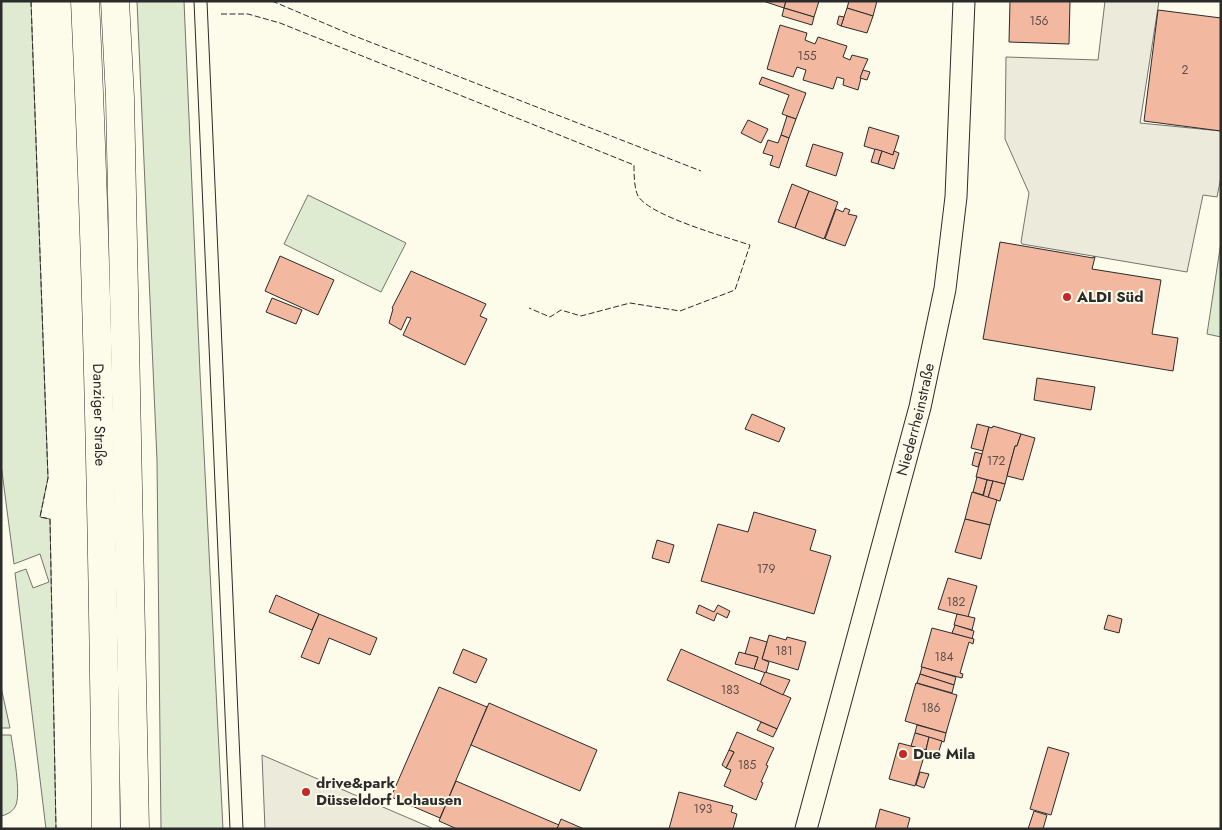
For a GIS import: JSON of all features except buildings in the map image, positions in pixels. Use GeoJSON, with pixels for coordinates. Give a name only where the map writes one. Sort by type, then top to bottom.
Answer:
{"type":"FeatureCollection","features":[{"type":"Feature","properties":{"kind":"main road","name":"Danziger Straße"},"geometry":{"type":"LineString","coordinates":[[85,1],[92,154],[103,556],[106,829]]}},
{"type":"Feature","properties":{"kind":"main road","name":"Danziger Straße"},"geometry":{"type":"LineString","coordinates":[[115,1],[121,108],[135,829]]}},
{"type":"Feature","properties":{"kind":"street","name":"Niederrheinstraße"},"geometry":{"type":"LineString","coordinates":[[806,829],[920,407],[945,289],[956,189],[964,1]]}},
{"type":"Feature","properties":{"kind":"green space"},"geometry":{"type":"Polygon","coordinates":[[[1,1],[31,1],[48,478],[40,517],[50,519],[56,829],[46,829],[15,573],[26,569],[33,588],[49,582],[40,554],[14,564],[1,464],[1,1]]]}},
{"type":"Feature","properties":{"kind":"green space"},"geometry":{"type":"Polygon","coordinates":[[[137,1],[184,1],[200,373],[223,829],[161,829],[157,460],[137,1]]]}},
{"type":"Feature","properties":{"kind":"green space"},"geometry":{"type":"Polygon","coordinates":[[[308,195],[406,243],[381,292],[284,244],[308,195]]]}},
{"type":"Feature","properties":{"kind":"green space"},"geometry":{"type":"Polygon","coordinates":[[[1221,242],[1221,337],[1207,334],[1221,242]]]}},
{"type":"Feature","properties":{"kind":"green space"},"geometry":{"type":"Polygon","coordinates":[[[1,687],[10,728],[1,728],[1,687]]]}},
{"type":"Feature","properties":{"kind":"green space"},"geometry":{"type":"Polygon","coordinates":[[[1,735],[11,735],[18,793],[14,809],[1,816],[1,735]]]}},
{"type":"Feature","properties":{"kind":"shaded area"},"geometry":{"type":"Polygon","coordinates":[[[1105,1],[1159,1],[1140,123],[1221,131],[1221,177],[1217,197],[1203,195],[1187,272],[1022,244],[1021,242],[1029,193],[1005,139],[1006,57],[1098,60],[1105,1]]]}},
{"type":"Feature","properties":{"kind":"shaded area","name":"drive&park Düsseldorf Lohausen"},"geometry":{"type":"Polygon","coordinates":[[[262,755],[434,829],[265,829],[262,755]]]}},
{"type":"Feature","properties":{"kind":"tram line"},"geometry":{"type":"LineString","coordinates":[[194,1],[230,829]]}},
{"type":"Feature","properties":{"kind":"tram line"},"geometry":{"type":"LineString","coordinates":[[207,1],[243,829]]}},
{"type":"Feature","properties":{"kind":"fence"},"geometry":{"type":"LineString","coordinates":[[31,1],[48,478],[40,517],[50,519],[56,829]]}},
{"type":"Feature","properties":{"kind":"fence"},"geometry":{"type":"LineString","coordinates":[[272,1],[352,35],[701,171]]}},
{"type":"Feature","properties":{"kind":"fence"},"geometry":{"type":"LineString","coordinates":[[221,14],[248,14],[280,23],[634,165],[634,181],[637,193],[645,204],[672,218],[750,245],[735,290],[680,311],[630,303],[581,316],[561,310],[550,317],[529,308]]}},
{"type":"Feature","properties":{"kind":"place","name":"ALDI Süd"},"geometry":{"type":"Point","coordinates":[1067,297]}},
{"type":"Feature","properties":{"kind":"place","name":"Due Mila"},"geometry":{"type":"Point","coordinates":[903,754]}},
{"type":"Feature","properties":{"kind":"place","name":"drive&park Düsseldorf Lohausen"},"geometry":{"type":"Point","coordinates":[306,792]}}]}
